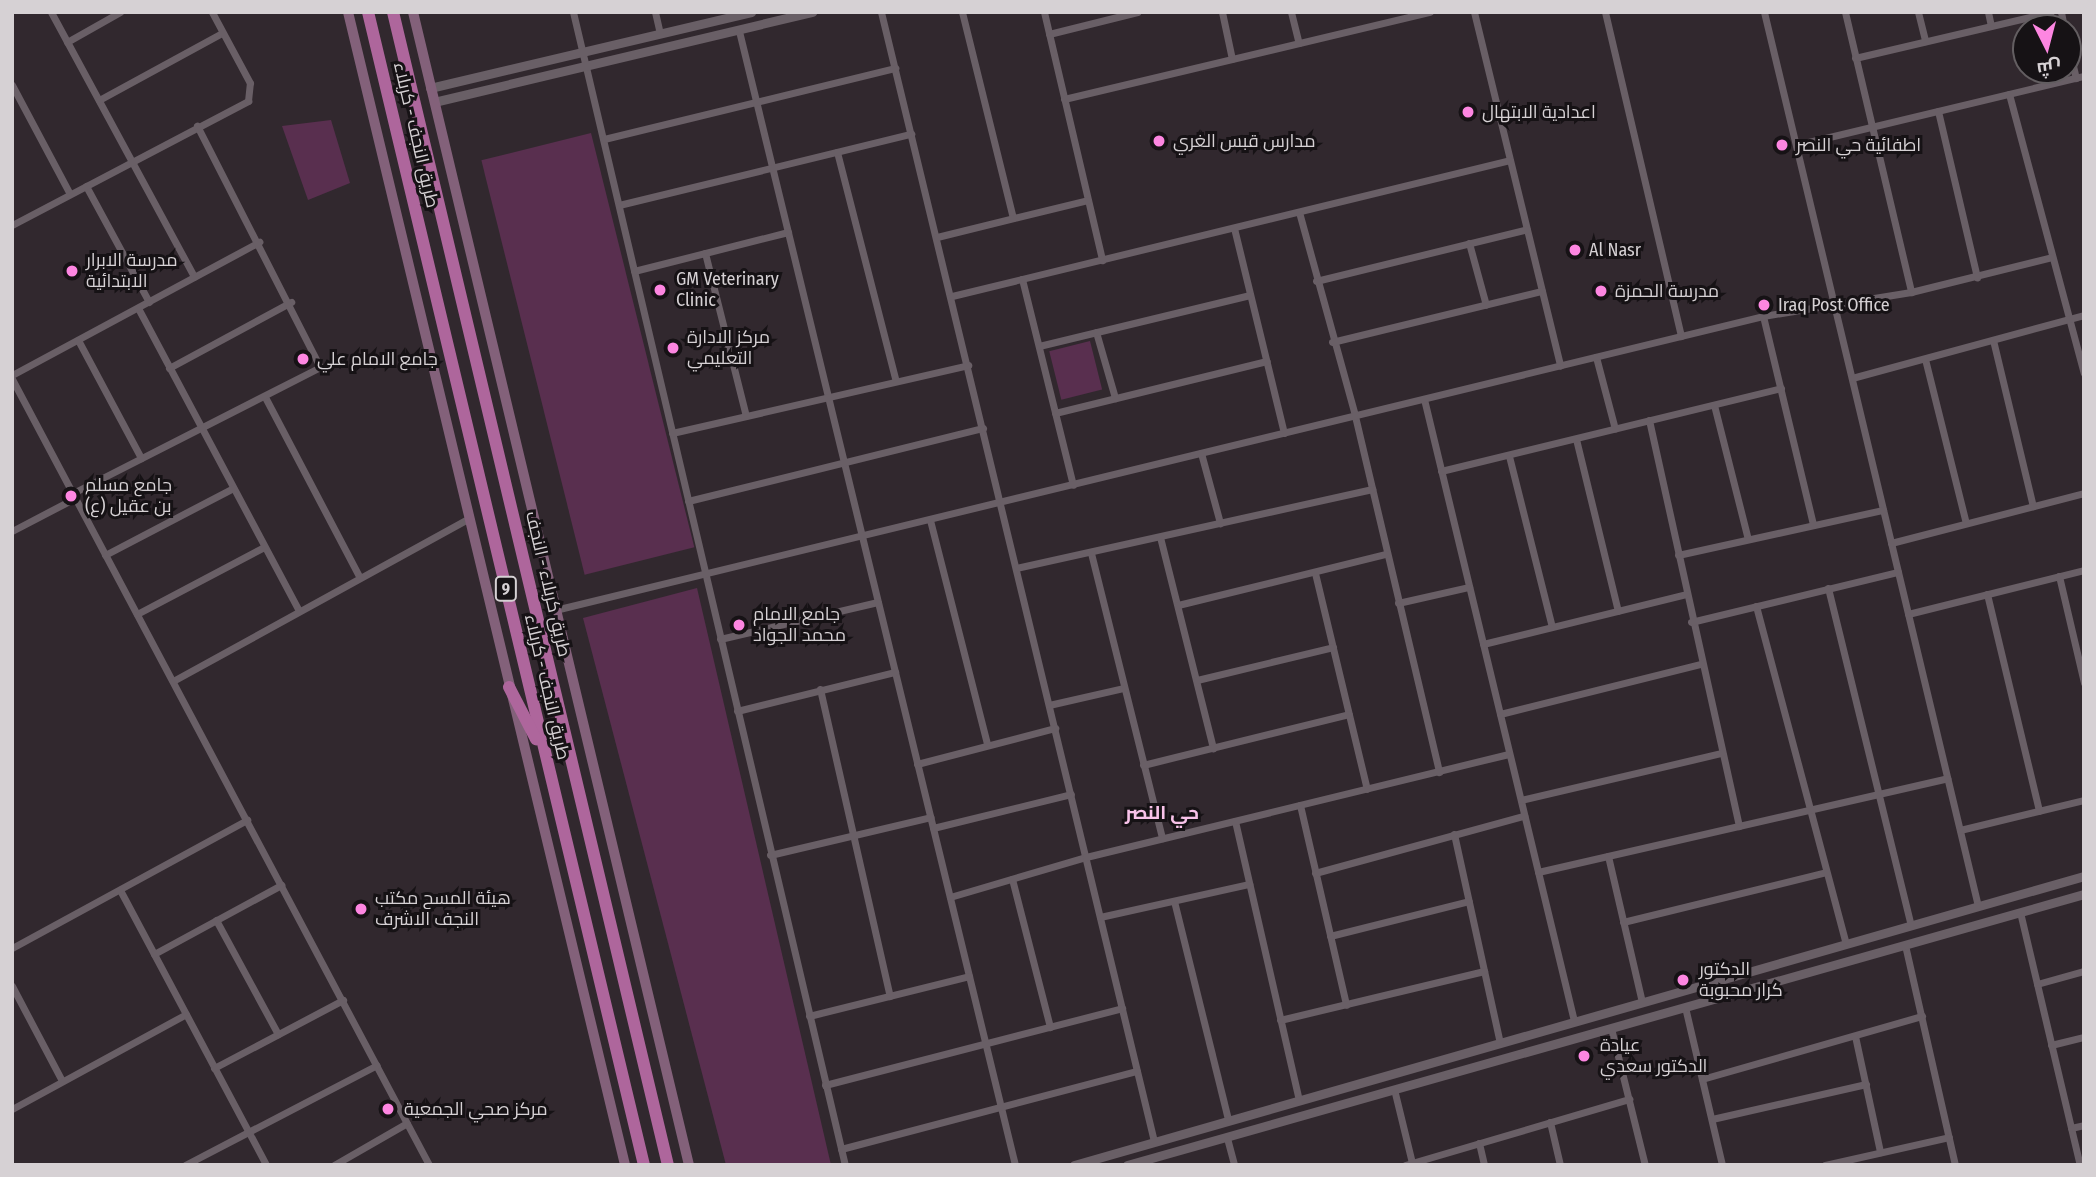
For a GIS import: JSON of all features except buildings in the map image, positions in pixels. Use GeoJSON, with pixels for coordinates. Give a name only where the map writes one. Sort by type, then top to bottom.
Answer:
{"type":"FeatureCollection","features":[{"type":"Feature","properties":{"kind":"highway","name":"طريق النجف - کربلاء"},"geometry":{"type":"LineString","coordinates":[[368,12],[644,1165]]}},
{"type":"Feature","properties":{"kind":"highway","name":"طريق کربلاء - النجف"},"geometry":{"type":"LineString","coordinates":[[393,12],[668,1165]]}},
{"type":"Feature","properties":{"kind":"highway"},"geometry":{"type":"LineString","coordinates":[[509,687],[545,755]]}},
{"type":"Feature","properties":{"kind":"main road"},"geometry":{"type":"LineString","coordinates":[[348,12],[625,1165]]}},
{"type":"Feature","properties":{"kind":"main road"},"geometry":{"type":"LineString","coordinates":[[413,12],[689,1165]]}},
{"type":"Feature","properties":{"kind":"street"},"geometry":{"type":"LineString","coordinates":[[51,12],[194,277]]}},
{"type":"Feature","properties":{"kind":"street"},"geometry":{"type":"LineString","coordinates":[[67,42],[120,12]]}},
{"type":"Feature","properties":{"kind":"street"},"geometry":{"type":"LineString","coordinates":[[12,225],[252,96],[212,12]]}},
{"type":"Feature","properties":{"kind":"street"},"geometry":{"type":"LineString","coordinates":[[573,12],[845,1165]]}},
{"type":"Feature","properties":{"kind":"street"},"geometry":{"type":"LineString","coordinates":[[655,12],[660,33]]}},
{"type":"Feature","properties":{"kind":"street"},"geometry":{"type":"LineString","coordinates":[[430,88],[751,12]]}},
{"type":"Feature","properties":{"kind":"street"},"geometry":{"type":"LineString","coordinates":[[433,102],[813,12]]}},
{"type":"Feature","properties":{"kind":"street"},"geometry":{"type":"LineString","coordinates":[[881,12],[952,296],[1154,1141]]}},
{"type":"Feature","properties":{"kind":"street"},"geometry":{"type":"LineString","coordinates":[[962,12],[1013,218]]}},
{"type":"Feature","properties":{"kind":"street"},"geometry":{"type":"LineString","coordinates":[[1044,12],[1102,260]]}},
{"type":"Feature","properties":{"kind":"street"},"geometry":{"type":"LineString","coordinates":[[1049,34],[1137,12]]}},
{"type":"Feature","properties":{"kind":"street"},"geometry":{"type":"LineString","coordinates":[[1222,12],[1232,60]]}},
{"type":"Feature","properties":{"kind":"street"},"geometry":{"type":"LineString","coordinates":[[1291,12],[1299,43]]}},
{"type":"Feature","properties":{"kind":"street"},"geometry":{"type":"LineString","coordinates":[[1064,99],[1430,12]]}},
{"type":"Feature","properties":{"kind":"street"},"geometry":{"type":"LineString","coordinates":[[1474,12],[1560,366]]}},
{"type":"Feature","properties":{"kind":"street"},"geometry":{"type":"LineString","coordinates":[[1605,12],[1681,336]]}},
{"type":"Feature","properties":{"kind":"street"},"geometry":{"type":"LineString","coordinates":[[1764,12],[1978,906]]}},
{"type":"Feature","properties":{"kind":"street"},"geometry":{"type":"LineString","coordinates":[[1845,12],[1911,292]]}},
{"type":"Feature","properties":{"kind":"street"},"geometry":{"type":"LineString","coordinates":[[1918,12],[1925,41]]}},
{"type":"Feature","properties":{"kind":"street"},"geometry":{"type":"LineString","coordinates":[[1988,12],[1991,26]]}},
{"type":"Feature","properties":{"kind":"street"},"geometry":{"type":"LineString","coordinates":[[1855,58],[2051,12]]}},
{"type":"Feature","properties":{"kind":"street"},"geometry":{"type":"LineString","coordinates":[[738,31],[1015,1165]]}},
{"type":"Feature","properties":{"kind":"street"},"geometry":{"type":"LineString","coordinates":[[99,100],[222,33]]}},
{"type":"Feature","properties":{"kind":"street"},"geometry":{"type":"LineString","coordinates":[[604,47],[606,61]]}},
{"type":"Feature","properties":{"kind":"street"},"geometry":{"type":"LineString","coordinates":[[604,139],[895,68]]}},
{"type":"Feature","properties":{"kind":"street"},"geometry":{"type":"LineString","coordinates":[[1796,145],[2051,84]]}},
{"type":"Feature","properties":{"kind":"street"},"geometry":{"type":"LineString","coordinates":[[12,85],[70,194]]}},
{"type":"Feature","properties":{"kind":"street"},"geometry":{"type":"LineString","coordinates":[[2009,94],[2084,373]]}},
{"type":"Feature","properties":{"kind":"street"},"geometry":{"type":"LineString","coordinates":[[1938,111],[1977,277]]}},
{"type":"Feature","properties":{"kind":"street"},"geometry":{"type":"LineString","coordinates":[[12,531],[141,458],[320,367],[291,302],[197,126]]}},
{"type":"Feature","properties":{"kind":"street"},"geometry":{"type":"LineString","coordinates":[[619,205],[772,170],[911,134]]}},
{"type":"Feature","properties":{"kind":"street"},"geometry":{"type":"LineString","coordinates":[[837,152],[896,381]]}},
{"type":"Feature","properties":{"kind":"street"},"geometry":{"type":"LineString","coordinates":[[952,296],[1510,160]]}},
{"type":"Feature","properties":{"kind":"street"},"geometry":{"type":"LineString","coordinates":[[86,186],[149,302]]}},
{"type":"Feature","properties":{"kind":"street"},"geometry":{"type":"LineString","coordinates":[[937,237],[1088,200]]}},
{"type":"Feature","properties":{"kind":"street"},"geometry":{"type":"LineString","coordinates":[[1299,212],[1332,342],[1355,416],[1439,772]]}},
{"type":"Feature","properties":{"kind":"street"},"geometry":{"type":"LineString","coordinates":[[1234,228],[1284,433]]}},
{"type":"Feature","properties":{"kind":"street"},"geometry":{"type":"LineString","coordinates":[[1316,281],[1527,229]]}},
{"type":"Feature","properties":{"kind":"street"},"geometry":{"type":"LineString","coordinates":[[634,271],[788,232]]}},
{"type":"Feature","properties":{"kind":"street"},"geometry":{"type":"LineString","coordinates":[[259,242],[12,377],[429,1165]]}},
{"type":"Feature","properties":{"kind":"street"},"geometry":{"type":"LineString","coordinates":[[1469,243],[1486,305]]}},
{"type":"Feature","properties":{"kind":"street"},"geometry":{"type":"LineString","coordinates":[[705,253],[746,416]]}},
{"type":"Feature","properties":{"kind":"street"},"geometry":{"type":"LineString","coordinates":[[555,610],[1763,316],[1911,292],[2052,257]]}},
{"type":"Feature","properties":{"kind":"street"},"geometry":{"type":"LineString","coordinates":[[1022,279],[1073,485]]}},
{"type":"Feature","properties":{"kind":"street"},"geometry":{"type":"LineString","coordinates":[[1332,342],[1542,291]]}},
{"type":"Feature","properties":{"kind":"street"},"geometry":{"type":"LineString","coordinates":[[1039,346],[1250,295]]}},
{"type":"Feature","properties":{"kind":"street"},"geometry":{"type":"LineString","coordinates":[[169,368],[291,302]]}},
{"type":"Feature","properties":{"kind":"street"},"geometry":{"type":"LineString","coordinates":[[138,308],[299,611]]}},
{"type":"Feature","properties":{"kind":"street"},"geometry":{"type":"LineString","coordinates":[[1852,379],[2084,315]]}},
{"type":"Feature","properties":{"kind":"street"},"geometry":{"type":"LineString","coordinates":[[1763,316],[1814,525]]}},
{"type":"Feature","properties":{"kind":"street"},"geometry":{"type":"LineString","coordinates":[[1096,332],[1115,398]]}},
{"type":"Feature","properties":{"kind":"street"},"geometry":{"type":"LineString","coordinates":[[78,340],[141,458]]}},
{"type":"Feature","properties":{"kind":"street"},"geometry":{"type":"LineString","coordinates":[[1993,340],[2033,506]]}},
{"type":"Feature","properties":{"kind":"street"},"geometry":{"type":"LineString","coordinates":[[1597,357],[1615,429]]}},
{"type":"Feature","properties":{"kind":"street"},"geometry":{"type":"LineString","coordinates":[[1925,359],[1966,523]]}},
{"type":"Feature","properties":{"kind":"street"},"geometry":{"type":"LineString","coordinates":[[1055,413],[1266,361]]}},
{"type":"Feature","properties":{"kind":"street"},"geometry":{"type":"LineString","coordinates":[[672,433],[968,365]]}},
{"type":"Feature","properties":{"kind":"street"},"geometry":{"type":"LineString","coordinates":[[1441,471],[1781,388]]}},
{"type":"Feature","properties":{"kind":"street"},"geometry":{"type":"LineString","coordinates":[[265,397],[360,578]]}},
{"type":"Feature","properties":{"kind":"street"},"geometry":{"type":"LineString","coordinates":[[1424,399],[1574,1021]]}},
{"type":"Feature","properties":{"kind":"street"},"geometry":{"type":"LineString","coordinates":[[1714,405],[1748,539]]}},
{"type":"Feature","properties":{"kind":"street"},"geometry":{"type":"LineString","coordinates":[[1649,420],[1691,622],[1739,826]]}},
{"type":"Feature","properties":{"kind":"street"},"geometry":{"type":"LineString","coordinates":[[688,501],[983,428]]}},
{"type":"Feature","properties":{"kind":"street"},"geometry":{"type":"LineString","coordinates":[[1576,439],[1618,611]]}},
{"type":"Feature","properties":{"kind":"street"},"geometry":{"type":"LineString","coordinates":[[1201,453],[1220,523]]}},
{"type":"Feature","properties":{"kind":"street"},"geometry":{"type":"LineString","coordinates":[[1509,456],[1552,627]]}},
{"type":"Feature","properties":{"kind":"street"},"geometry":{"type":"LineString","coordinates":[[105,555],[233,488]]}},
{"type":"Feature","properties":{"kind":"street"},"geometry":{"type":"LineString","coordinates":[[1016,568],[1372,489]]}},
{"type":"Feature","properties":{"kind":"street"},"geometry":{"type":"LineString","coordinates":[[1891,543],[2084,493]]}},
{"type":"Feature","properties":{"kind":"street"},"geometry":{"type":"LineString","coordinates":[[1678,555],[1883,510]]}},
{"type":"Feature","properties":{"kind":"street"},"geometry":{"type":"LineString","coordinates":[[173,681],[468,519]]}},
{"type":"Feature","properties":{"kind":"street"},"geometry":{"type":"LineString","coordinates":[[930,520],[987,744]]}},
{"type":"Feature","properties":{"kind":"street"},"geometry":{"type":"LineString","coordinates":[[1160,537],[1213,748]]}},
{"type":"Feature","properties":{"kind":"street"},"geometry":{"type":"LineString","coordinates":[[137,614],[264,547]]}},
{"type":"Feature","properties":{"kind":"street"},"geometry":{"type":"LineString","coordinates":[[1091,553],[1161,838]]}},
{"type":"Feature","properties":{"kind":"street"},"geometry":{"type":"LineString","coordinates":[[1178,605],[1386,554]]}},
{"type":"Feature","properties":{"kind":"street"},"geometry":{"type":"LineString","coordinates":[[1908,614],[2084,570]]}},
{"type":"Feature","properties":{"kind":"street"},"geometry":{"type":"LineString","coordinates":[[1691,622],[1898,572]]}},
{"type":"Feature","properties":{"kind":"street"},"geometry":{"type":"LineString","coordinates":[[1314,573],[1367,789]]}},
{"type":"Feature","properties":{"kind":"street"},"geometry":{"type":"LineString","coordinates":[[2059,576],[2084,682]]}},
{"type":"Feature","properties":{"kind":"street"},"geometry":{"type":"LineString","coordinates":[[1398,603],[1469,587]]}},
{"type":"Feature","properties":{"kind":"street"},"geometry":{"type":"LineString","coordinates":[[1828,588],[1910,925]]}},
{"type":"Feature","properties":{"kind":"street"},"geometry":{"type":"LineString","coordinates":[[1483,644],[1686,594]]}},
{"type":"Feature","properties":{"kind":"street"},"geometry":{"type":"LineString","coordinates":[[1987,594],[2039,811]]}},
{"type":"Feature","properties":{"kind":"street"},"geometry":{"type":"LineString","coordinates":[[720,639],[878,602]]}},
{"type":"Feature","properties":{"kind":"street"},"geometry":{"type":"LineString","coordinates":[[1756,606],[1846,944]]}},
{"type":"Feature","properties":{"kind":"street"},"geometry":{"type":"LineString","coordinates":[[1197,680],[1333,647]]}},
{"type":"Feature","properties":{"kind":"street"},"geometry":{"type":"LineString","coordinates":[[1500,714],[1701,664]]}},
{"type":"Feature","properties":{"kind":"street"},"geometry":{"type":"LineString","coordinates":[[737,711],[895,672]]}},
{"type":"Feature","properties":{"kind":"street"},"geometry":{"type":"LineString","coordinates":[[1049,705],[1124,688]]}},
{"type":"Feature","properties":{"kind":"street"},"geometry":{"type":"LineString","coordinates":[[820,689],[890,996]]}},
{"type":"Feature","properties":{"kind":"street"},"geometry":{"type":"LineString","coordinates":[[1143,765],[1349,714]]}},
{"type":"Feature","properties":{"kind":"street"},"geometry":{"type":"LineString","coordinates":[[917,764],[1055,728]]}},
{"type":"Feature","properties":{"kind":"street"},"geometry":{"type":"LineString","coordinates":[[1521,800],[1721,752]]}},
{"type":"Feature","properties":{"kind":"street"},"geometry":{"type":"LineString","coordinates":[[950,897],[1086,857],[1509,754]]}},
{"type":"Feature","properties":{"kind":"street"},"geometry":{"type":"LineString","coordinates":[[1538,872],[1947,778]]}},
{"type":"Feature","properties":{"kind":"street"},"geometry":{"type":"LineString","coordinates":[[933,828],[1071,794]]}},
{"type":"Feature","properties":{"kind":"street"},"geometry":{"type":"LineString","coordinates":[[1960,830],[2084,800]]}},
{"type":"Feature","properties":{"kind":"street"},"geometry":{"type":"LineString","coordinates":[[1300,805],[1346,1005]]}},
{"type":"Feature","properties":{"kind":"street"},"geometry":{"type":"LineString","coordinates":[[1315,873],[1524,816]]}},
{"type":"Feature","properties":{"kind":"street"},"geometry":{"type":"LineString","coordinates":[[770,855],[930,817]]}},
{"type":"Feature","properties":{"kind":"street"},"geometry":{"type":"LineString","coordinates":[[12,947],[247,820]]}},
{"type":"Feature","properties":{"kind":"street"},"geometry":{"type":"LineString","coordinates":[[1234,821],[1298,1100],[1293,1110],[1300,1117]]}},
{"type":"Feature","properties":{"kind":"street"},"geometry":{"type":"LineString","coordinates":[[1454,834],[1500,1042]]}},
{"type":"Feature","properties":{"kind":"street"},"geometry":{"type":"LineString","coordinates":[[1608,856],[1642,1002]]}},
{"type":"Feature","properties":{"kind":"street"},"geometry":{"type":"LineString","coordinates":[[1623,922],[1826,872]]}},
{"type":"Feature","properties":{"kind":"street"},"geometry":{"type":"LineString","coordinates":[[1074,1165],[2084,876]]}},
{"type":"Feature","properties":{"kind":"street"},"geometry":{"type":"LineString","coordinates":[[1012,878],[1050,1027]]}},
{"type":"Feature","properties":{"kind":"street"},"geometry":{"type":"LineString","coordinates":[[1100,917],[1249,884]]}},
{"type":"Feature","properties":{"kind":"street"},"geometry":{"type":"LineString","coordinates":[[154,954],[281,885]]}},
{"type":"Feature","properties":{"kind":"street"},"geometry":{"type":"LineString","coordinates":[[120,890],[266,1165]]}},
{"type":"Feature","properties":{"kind":"street"},"geometry":{"type":"LineString","coordinates":[[1126,1165],[1156,1161],[1394,1089],[2084,894]]}},
{"type":"Feature","properties":{"kind":"street"},"geometry":{"type":"LineString","coordinates":[[1174,901],[1228,1120]]}},
{"type":"Feature","properties":{"kind":"street"},"geometry":{"type":"LineString","coordinates":[[1330,936],[1469,901]]}},
{"type":"Feature","properties":{"kind":"street"},"geometry":{"type":"LineString","coordinates":[[2020,912],[2080,1165]]}},
{"type":"Feature","properties":{"kind":"street"},"geometry":{"type":"LineString","coordinates":[[216,920],[278,1034]]}},
{"type":"Feature","properties":{"kind":"street"},"geometry":{"type":"LineString","coordinates":[[1905,944],[1955,1165]]}},
{"type":"Feature","properties":{"kind":"street"},"geometry":{"type":"LineString","coordinates":[[1789,960],[1785,969],[1793,976]]}},
{"type":"Feature","properties":{"kind":"street"},"geometry":{"type":"LineString","coordinates":[[1280,1020],[1484,971]]}},
{"type":"Feature","properties":{"kind":"street"},"geometry":{"type":"LineString","coordinates":[[1752,971],[1759,980],[1755,987]]}},
{"type":"Feature","properties":{"kind":"street"},"geometry":{"type":"LineString","coordinates":[[2037,984],[2084,971]]}},
{"type":"Feature","properties":{"kind":"street"},"geometry":{"type":"LineString","coordinates":[[809,1016],[969,976]]}},
{"type":"Feature","properties":{"kind":"street"},"geometry":{"type":"LineString","coordinates":[[12,986],[62,1081]]}},
{"type":"Feature","properties":{"kind":"street"},"geometry":{"type":"LineString","coordinates":[[214,1068],[343,1000]]}},
{"type":"Feature","properties":{"kind":"street"},"geometry":{"type":"LineString","coordinates":[[1685,1007],[1723,1165]]}},
{"type":"Feature","properties":{"kind":"street"},"geometry":{"type":"LineString","coordinates":[[825,1086],[1122,1008]]}},
{"type":"Feature","properties":{"kind":"street"},"geometry":{"type":"LineString","coordinates":[[12,1109],[186,1014]]}},
{"type":"Feature","properties":{"kind":"street"},"geometry":{"type":"LineString","coordinates":[[1702,1079],[1922,1016]]}},
{"type":"Feature","properties":{"kind":"street"},"geometry":{"type":"LineString","coordinates":[[1611,1028],[1644,1165]]}},
{"type":"Feature","properties":{"kind":"street"},"geometry":{"type":"LineString","coordinates":[[1855,1036],[1880,1152]]}},
{"type":"Feature","properties":{"kind":"street"},"geometry":{"type":"LineString","coordinates":[[2051,1045],[2084,1037]]}},
{"type":"Feature","properties":{"kind":"street"},"geometry":{"type":"LineString","coordinates":[[186,1165],[248,1130],[377,1065]]}},
{"type":"Feature","properties":{"kind":"street"},"geometry":{"type":"LineString","coordinates":[[841,1149],[1137,1070]]}},
{"type":"Feature","properties":{"kind":"street"},"geometry":{"type":"LineString","coordinates":[[1712,1119],[1866,1084]]}},
{"type":"Feature","properties":{"kind":"street"},"geometry":{"type":"LineString","coordinates":[[1394,1089],[1409,1164],[1629,1099]]}},
{"type":"Feature","properties":{"kind":"street"},"geometry":{"type":"LineString","coordinates":[[1262,1111],[1269,1117],[1266,1126]]}},
{"type":"Feature","properties":{"kind":"street"},"geometry":{"type":"LineString","coordinates":[[1550,1122],[1560,1165]]}},
{"type":"Feature","properties":{"kind":"street"},"geometry":{"type":"LineString","coordinates":[[340,1164],[407,1124]]}},
{"type":"Feature","properties":{"kind":"street"},"geometry":{"type":"LineString","coordinates":[[2071,1128],[2084,1125]]}},
{"type":"Feature","properties":{"kind":"street"},"geometry":{"type":"LineString","coordinates":[[1825,1165],[1949,1137]]}},
{"type":"Feature","properties":{"kind":"street"},"geometry":{"type":"LineString","coordinates":[[1227,1138],[1234,1165]]}},
{"type":"Feature","properties":{"kind":"street"},"geometry":{"type":"LineString","coordinates":[[1479,1143],[1484,1165]]}},
{"type":"Feature","properties":{"kind":"shaded area"},"geometry":{"type":"Polygon","coordinates":[[[331,120],[350,183],[308,200],[282,126],[331,120]]]}},
{"type":"Feature","properties":{"kind":"shaded area"},"geometry":{"type":"Polygon","coordinates":[[[591,133],[694,547],[585,575],[481,160],[591,133]]]}},
{"type":"Feature","properties":{"kind":"shaded area"},"geometry":{"type":"Polygon","coordinates":[[[1090,341],[1102,390],[1061,400],[1049,351],[1090,341]]]}},
{"type":"Feature","properties":{"kind":"shaded area"},"geometry":{"type":"Polygon","coordinates":[[[697,588],[831,1165],[726,1165],[583,618],[697,588]]]}},
{"type":"Feature","properties":{"kind":"place","name":"اعدادية الابتهال"},"geometry":{"type":"Point","coordinates":[1468,112]}},
{"type":"Feature","properties":{"kind":"place","name":"مدارس قبس الغري"},"geometry":{"type":"Point","coordinates":[1159,141]}},
{"type":"Feature","properties":{"kind":"place","name":"اطفائية حي النصر"},"geometry":{"type":"Point","coordinates":[1782,145]}},
{"type":"Feature","properties":{"kind":"place","name":"Al Nasr"},"geometry":{"type":"Point","coordinates":[1575,250]}},
{"type":"Feature","properties":{"kind":"place","name":"مدرسة الابرار الابتدائية"},"geometry":{"type":"Point","coordinates":[72,271]}},
{"type":"Feature","properties":{"kind":"place","name":"GM Veterinary Clinic"},"geometry":{"type":"Point","coordinates":[660,290]}},
{"type":"Feature","properties":{"kind":"place","name":"مدرسة الحمزة"},"geometry":{"type":"Point","coordinates":[1601,291]}},
{"type":"Feature","properties":{"kind":"place","name":"Iraq Post Office"},"geometry":{"type":"Point","coordinates":[1764,305]}},
{"type":"Feature","properties":{"kind":"place","name":"مركز الادارة التعليمي"},"geometry":{"type":"Point","coordinates":[673,348]}},
{"type":"Feature","properties":{"kind":"place","name":"جامع الامام علي"},"geometry":{"type":"Point","coordinates":[303,359]}},
{"type":"Feature","properties":{"kind":"place","name":"جامع مسلم بن عقيل (ع)"},"geometry":{"type":"Point","coordinates":[71,496]}},
{"type":"Feature","properties":{"kind":"place","name":"جامع الامام محمد الجواد"},"geometry":{"type":"Point","coordinates":[739,625]}},
{"type":"Feature","properties":{"kind":"place","name":"هيئة المسح مكتب النجف الاشرف"},"geometry":{"type":"Point","coordinates":[361,909]}},
{"type":"Feature","properties":{"kind":"place","name":"الدكتور كرار محبوبة"},"geometry":{"type":"Point","coordinates":[1683,980]}},
{"type":"Feature","properties":{"kind":"place","name":"عيادة الدكتور سعدي"},"geometry":{"type":"Point","coordinates":[1584,1056]}},
{"type":"Feature","properties":{"kind":"place","name":"مركز صحي الجمعية"},"geometry":{"type":"Point","coordinates":[388,1109]}},
{"type":"Feature","properties":{"kind":"district","name":"حي النصر"},"geometry":{"type":"Point","coordinates":[1162,813]}}]}
